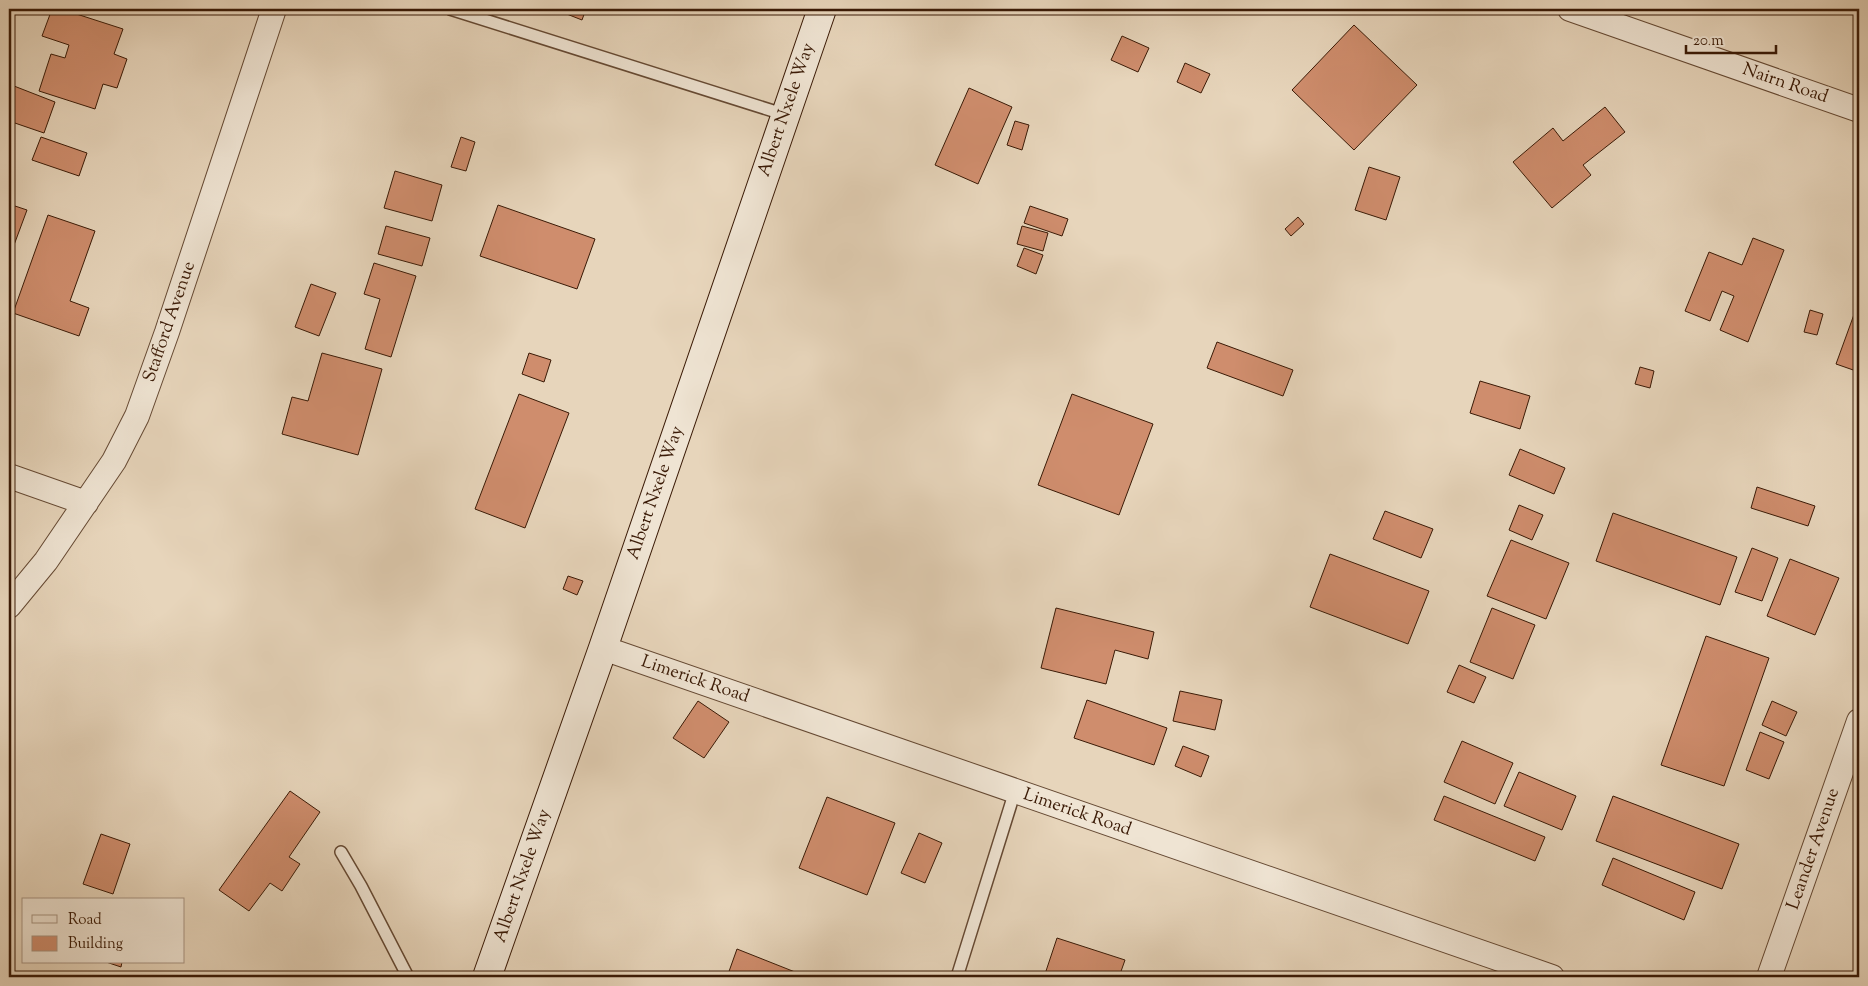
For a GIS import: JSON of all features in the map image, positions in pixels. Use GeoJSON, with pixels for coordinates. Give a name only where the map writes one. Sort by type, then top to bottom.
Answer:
{"type":"FeatureCollection","features":[{"type":"Feature","properties":{"kind":"main road","name":"Albert Nxele Way"},"geometry":{"type":"LineString","coordinates":[[487,977],[603,648],[822,9]]}},
{"type":"Feature","properties":{"kind":"street","name":"Stafford Avenue"},"geometry":{"type":"LineString","coordinates":[[9,606],[46,561],[86,503],[114,461],[137,416],[167,332],[274,9]]}},
{"type":"Feature","properties":{"kind":"street","name":"Nairn Road"},"geometry":{"type":"LineString","coordinates":[[1570,9],[1859,110]]}},
{"type":"Feature","properties":{"kind":"street"},"geometry":{"type":"LineString","coordinates":[[9,476],[86,503]]}},
{"type":"Feature","properties":{"kind":"street","name":"Limerick Road"},"geometry":{"type":"LineString","coordinates":[[603,648],[1552,977]]}},
{"type":"Feature","properties":{"kind":"street","name":"Leander Avenue"},"geometry":{"type":"LineString","coordinates":[[1769,977],[1859,721]]}},
{"type":"Feature","properties":{"kind":"lane"},"geometry":{"type":"LineString","coordinates":[[450,9],[786,115]]}},
{"type":"Feature","properties":{"kind":"lane"},"geometry":{"type":"LineString","coordinates":[[957,977],[1015,791]]}},
{"type":"Feature","properties":{"kind":"lane"},"geometry":{"type":"LineString","coordinates":[[341,852],[361,886],[408,977]]}},
{"type":"Feature","properties":{"kind":"building"},"geometry":{"type":"Polygon","coordinates":[[[52,9],[61,9],[123,29],[114,54],[127,59],[117,88],[103,84],[95,109],[39,91],[51,54],[65,58],[69,45],[42,36],[52,9]]]}},
{"type":"Feature","properties":{"kind":"building"},"geometry":{"type":"Polygon","coordinates":[[[554,9],[586,9],[582,20],[554,9]]]}},
{"type":"Feature","properties":{"kind":"building"},"geometry":{"type":"Polygon","coordinates":[[[1354,25],[1417,85],[1354,150],[1292,90],[1354,25]]]}},
{"type":"Feature","properties":{"kind":"building"},"geometry":{"type":"Polygon","coordinates":[[[1122,36],[1149,48],[1138,72],[1111,60],[1122,36]]]}},
{"type":"Feature","properties":{"kind":"building"},"geometry":{"type":"Polygon","coordinates":[[[1185,63],[1210,74],[1201,93],[1177,82],[1185,63]]]}},
{"type":"Feature","properties":{"kind":"building"},"geometry":{"type":"Polygon","coordinates":[[[14,86],[55,102],[44,133],[9,121],[9,99],[14,86]]]}},
{"type":"Feature","properties":{"kind":"building"},"geometry":{"type":"Polygon","coordinates":[[[969,88],[1012,107],[978,184],[935,165],[969,88]]]}},
{"type":"Feature","properties":{"kind":"building"},"geometry":{"type":"Polygon","coordinates":[[[1605,107],[1625,132],[1583,165],[1591,175],[1552,208],[1513,162],[1553,128],[1563,141],[1605,107]]]}},
{"type":"Feature","properties":{"kind":"building"},"geometry":{"type":"Polygon","coordinates":[[[1015,121],[1029,125],[1022,150],[1007,145],[1015,121]]]}},
{"type":"Feature","properties":{"kind":"building"},"geometry":{"type":"Polygon","coordinates":[[[41,137],[87,153],[79,176],[32,160],[41,137]]]}},
{"type":"Feature","properties":{"kind":"building"},"geometry":{"type":"Polygon","coordinates":[[[461,137],[475,142],[466,171],[451,167],[461,137]]]}},
{"type":"Feature","properties":{"kind":"building"},"geometry":{"type":"Polygon","coordinates":[[[1369,167],[1400,177],[1386,220],[1355,210],[1369,167]]]}},
{"type":"Feature","properties":{"kind":"building"},"geometry":{"type":"Polygon","coordinates":[[[395,171],[442,185],[432,221],[384,208],[395,171]]]}},
{"type":"Feature","properties":{"kind":"building"},"geometry":{"type":"Polygon","coordinates":[[[9,204],[27,210],[14,245],[9,243],[9,204]]]}},
{"type":"Feature","properties":{"kind":"building"},"geometry":{"type":"Polygon","coordinates":[[[498,205],[595,239],[577,289],[480,256],[498,205]]]}},
{"type":"Feature","properties":{"kind":"building"},"geometry":{"type":"Polygon","coordinates":[[[1030,206],[1068,219],[1062,236],[1024,223],[1030,206]]]}},
{"type":"Feature","properties":{"kind":"building"},"geometry":{"type":"Polygon","coordinates":[[[48,215],[95,231],[70,301],[89,308],[79,336],[13,313],[48,215]]]}},
{"type":"Feature","properties":{"kind":"building"},"geometry":{"type":"Polygon","coordinates":[[[1298,217],[1304,224],[1291,236],[1285,229],[1298,217]]]}},
{"type":"Feature","properties":{"kind":"building"},"geometry":{"type":"Polygon","coordinates":[[[386,226],[430,238],[422,266],[378,254],[386,226]]]}},
{"type":"Feature","properties":{"kind":"building"},"geometry":{"type":"Polygon","coordinates":[[[1022,226],[1048,233],[1043,251],[1017,244],[1022,226]]]}},
{"type":"Feature","properties":{"kind":"building"},"geometry":{"type":"Polygon","coordinates":[[[1753,238],[1784,250],[1748,342],[1720,330],[1734,296],[1722,291],[1710,321],[1685,311],[1709,252],[1742,265],[1753,238]]]}},
{"type":"Feature","properties":{"kind":"building"},"geometry":{"type":"Polygon","coordinates":[[[1024,248],[1043,255],[1036,274],[1017,266],[1024,248]]]}},
{"type":"Feature","properties":{"kind":"building"},"geometry":{"type":"Polygon","coordinates":[[[374,263],[416,276],[391,357],[365,349],[380,299],[364,294],[374,263]]]}},
{"type":"Feature","properties":{"kind":"building"},"geometry":{"type":"Polygon","coordinates":[[[311,284],[336,293],[319,336],[295,327],[311,284]]]}},
{"type":"Feature","properties":{"kind":"building"},"geometry":{"type":"Polygon","coordinates":[[[1856,309],[1859,310],[1859,372],[1836,364],[1856,309]]]}},
{"type":"Feature","properties":{"kind":"building"},"geometry":{"type":"Polygon","coordinates":[[[1810,310],[1823,314],[1817,335],[1804,332],[1810,310]]]}},
{"type":"Feature","properties":{"kind":"building"},"geometry":{"type":"Polygon","coordinates":[[[1217,342],[1293,370],[1283,396],[1207,368],[1217,342]]]}},
{"type":"Feature","properties":{"kind":"building"},"geometry":{"type":"Polygon","coordinates":[[[322,353],[382,369],[358,455],[282,434],[292,397],[308,401],[322,353]]]}},
{"type":"Feature","properties":{"kind":"building"},"geometry":{"type":"Polygon","coordinates":[[[529,353],[551,360],[544,382],[522,374],[529,353]]]}},
{"type":"Feature","properties":{"kind":"building"},"geometry":{"type":"Polygon","coordinates":[[[1640,367],[1654,371],[1650,388],[1635,384],[1640,367]]]}},
{"type":"Feature","properties":{"kind":"building"},"geometry":{"type":"Polygon","coordinates":[[[1480,381],[1530,396],[1520,429],[1470,413],[1480,381]]]}},
{"type":"Feature","properties":{"kind":"building"},"geometry":{"type":"Polygon","coordinates":[[[519,394],[569,413],[525,528],[475,509],[519,394]]]}},
{"type":"Feature","properties":{"kind":"building"},"geometry":{"type":"Polygon","coordinates":[[[1072,394],[1153,424],[1119,515],[1038,485],[1072,394]]]}},
{"type":"Feature","properties":{"kind":"building"},"geometry":{"type":"Polygon","coordinates":[[[1520,449],[1565,468],[1554,494],[1509,475],[1520,449]]]}},
{"type":"Feature","properties":{"kind":"building"},"geometry":{"type":"Polygon","coordinates":[[[1757,487],[1815,506],[1808,526],[1751,508],[1757,487]]]}},
{"type":"Feature","properties":{"kind":"building"},"geometry":{"type":"Polygon","coordinates":[[[1519,505],[1543,515],[1532,540],[1509,530],[1519,505]]]}},
{"type":"Feature","properties":{"kind":"building"},"geometry":{"type":"Polygon","coordinates":[[[1385,511],[1433,529],[1421,558],[1373,539],[1385,511]]]}},
{"type":"Feature","properties":{"kind":"building"},"geometry":{"type":"Polygon","coordinates":[[[1613,513],[1737,557],[1720,605],[1596,561],[1613,513]]]}},
{"type":"Feature","properties":{"kind":"building"},"geometry":{"type":"Polygon","coordinates":[[[1511,540],[1569,563],[1546,619],[1487,596],[1511,540]]]}},
{"type":"Feature","properties":{"kind":"building"},"geometry":{"type":"Polygon","coordinates":[[[1752,548],[1778,558],[1762,601],[1735,592],[1752,548]]]}},
{"type":"Feature","properties":{"kind":"building"},"geometry":{"type":"Polygon","coordinates":[[[1330,554],[1429,591],[1408,644],[1310,607],[1330,554]]]}},
{"type":"Feature","properties":{"kind":"building"},"geometry":{"type":"Polygon","coordinates":[[[1790,559],[1839,578],[1815,635],[1767,616],[1790,559]]]}},
{"type":"Feature","properties":{"kind":"building"},"geometry":{"type":"Polygon","coordinates":[[[568,576],[583,581],[577,595],[563,589],[568,576]]]}},
{"type":"Feature","properties":{"kind":"building"},"geometry":{"type":"Polygon","coordinates":[[[1056,608],[1154,632],[1148,659],[1115,650],[1106,684],[1041,668],[1056,608]]]}},
{"type":"Feature","properties":{"kind":"building"},"geometry":{"type":"Polygon","coordinates":[[[1492,608],[1535,625],[1513,679],[1470,662],[1492,608]]]}},
{"type":"Feature","properties":{"kind":"building"},"geometry":{"type":"Polygon","coordinates":[[[1706,636],[1769,658],[1724,786],[1661,765],[1706,636]]]}},
{"type":"Feature","properties":{"kind":"building"},"geometry":{"type":"Polygon","coordinates":[[[1459,665],[1486,677],[1474,703],[1447,692],[1459,665]]]}},
{"type":"Feature","properties":{"kind":"building"},"geometry":{"type":"Polygon","coordinates":[[[1180,691],[1222,700],[1215,730],[1173,721],[1180,691]]]}},
{"type":"Feature","properties":{"kind":"building"},"geometry":{"type":"Polygon","coordinates":[[[1087,700],[1167,728],[1154,765],[1074,738],[1087,700]]]}},
{"type":"Feature","properties":{"kind":"building"},"geometry":{"type":"Polygon","coordinates":[[[698,701],[729,722],[704,758],[673,738],[698,701]]]}},
{"type":"Feature","properties":{"kind":"building"},"geometry":{"type":"Polygon","coordinates":[[[1772,701],[1797,712],[1786,736],[1762,725],[1772,701]]]}},
{"type":"Feature","properties":{"kind":"building"},"geometry":{"type":"Polygon","coordinates":[[[1760,732],[1784,742],[1769,779],[1746,770],[1760,732]]]}},
{"type":"Feature","properties":{"kind":"building"},"geometry":{"type":"Polygon","coordinates":[[[1462,741],[1513,763],[1495,804],[1444,782],[1462,741]]]}},
{"type":"Feature","properties":{"kind":"building"},"geometry":{"type":"Polygon","coordinates":[[[1183,746],[1209,756],[1201,777],[1175,766],[1183,746]]]}},
{"type":"Feature","properties":{"kind":"building"},"geometry":{"type":"Polygon","coordinates":[[[1519,772],[1576,796],[1562,830],[1504,806],[1519,772]]]}},
{"type":"Feature","properties":{"kind":"building"},"geometry":{"type":"Polygon","coordinates":[[[290,791],[320,812],[289,857],[300,864],[282,891],[270,883],[249,911],[219,890],[290,791]]]}},
{"type":"Feature","properties":{"kind":"building"},"geometry":{"type":"Polygon","coordinates":[[[1444,796],[1545,837],[1535,861],[1434,820],[1444,796]]]}},
{"type":"Feature","properties":{"kind":"building"},"geometry":{"type":"Polygon","coordinates":[[[1613,796],[1739,844],[1722,889],[1596,841],[1613,796]]]}},
{"type":"Feature","properties":{"kind":"building"},"geometry":{"type":"Polygon","coordinates":[[[827,797],[895,823],[867,895],[799,868],[827,797]]]}},
{"type":"Feature","properties":{"kind":"building"},"geometry":{"type":"Polygon","coordinates":[[[919,833],[942,843],[925,883],[901,873],[919,833]]]}},
{"type":"Feature","properties":{"kind":"building"},"geometry":{"type":"Polygon","coordinates":[[[101,834],[130,844],[113,894],[83,884],[101,834]]]}},
{"type":"Feature","properties":{"kind":"building"},"geometry":{"type":"Polygon","coordinates":[[[1613,858],[1695,892],[1684,920],[1602,885],[1613,858]]]}},
{"type":"Feature","properties":{"kind":"building"},"geometry":{"type":"Polygon","coordinates":[[[1057,938],[1125,960],[1119,977],[1044,977],[1057,938]]]}},
{"type":"Feature","properties":{"kind":"building"},"geometry":{"type":"Polygon","coordinates":[[[737,949],[795,972],[793,977],[727,977],[737,949]]]}}]}
